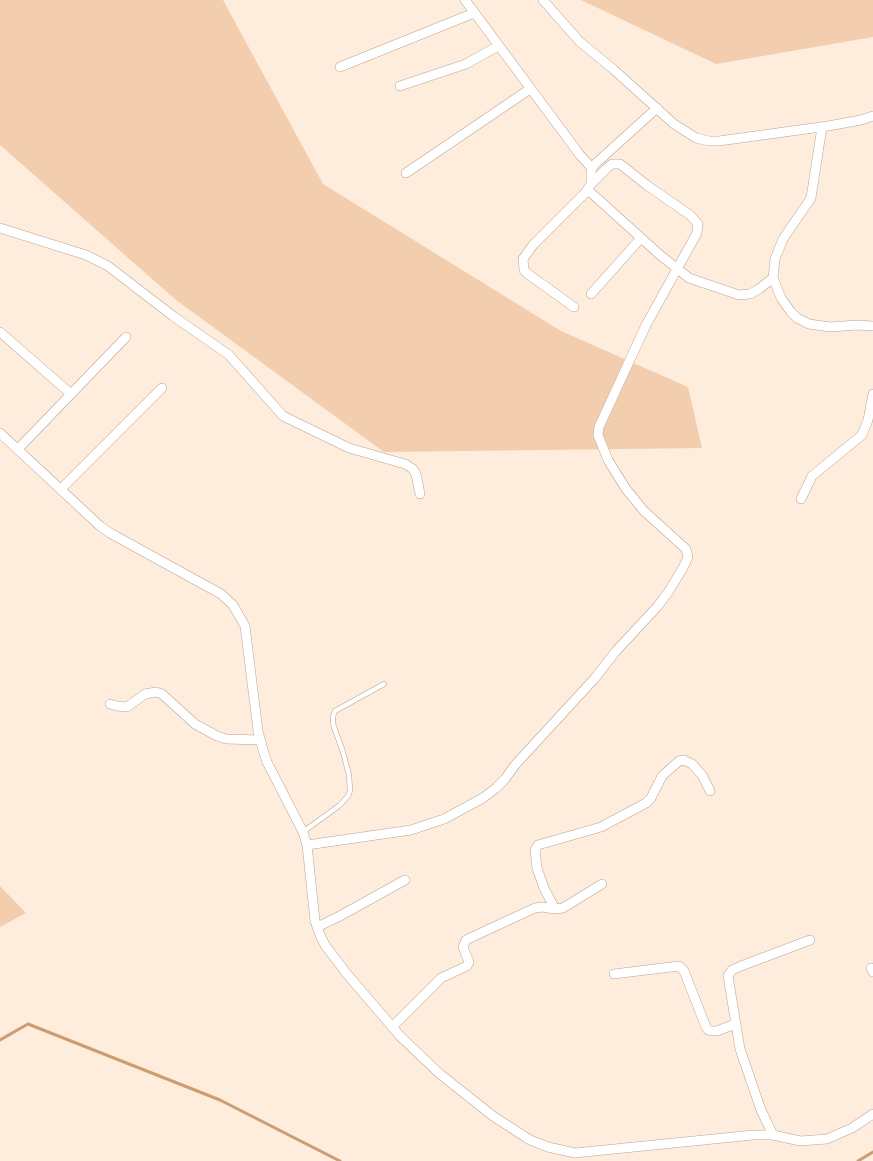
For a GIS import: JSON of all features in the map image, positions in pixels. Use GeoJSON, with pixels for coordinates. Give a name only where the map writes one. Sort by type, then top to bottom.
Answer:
{"type":"FeatureCollection","features":[{"type":"Feature","properties":{"kind":"street"},"geometry":{"type":"LineString","coordinates":[[465,0],[530,89],[592,168]]}},
{"type":"Feature","properties":{"kind":"street"},"geometry":{"type":"LineString","coordinates":[[543,0],[580,42],[674,124],[696,138],[710,141],[822,127],[873,116]]}},
{"type":"Feature","properties":{"kind":"street"},"geometry":{"type":"LineString","coordinates":[[340,67],[474,13]]}},
{"type":"Feature","properties":{"kind":"street"},"geometry":{"type":"LineString","coordinates":[[400,86],[466,64],[498,46]]}},
{"type":"Feature","properties":{"kind":"street"},"geometry":{"type":"LineString","coordinates":[[406,173],[530,89]]}},
{"type":"Feature","properties":{"kind":"street"},"geometry":{"type":"LineString","coordinates":[[589,187],[592,168],[657,108]]}},
{"type":"Feature","properties":{"kind":"street"},"geometry":{"type":"LineString","coordinates":[[822,127],[811,198],[783,239],[775,259],[773,278],[781,298],[791,312],[809,324],[830,328],[857,325],[873,326]]}},
{"type":"Feature","properties":{"kind":"street"},"geometry":{"type":"LineString","coordinates":[[307,845],[410,830],[444,819],[483,798],[505,779],[515,765],[577,698],[669,592],[684,566],[688,556],[686,549],[644,511],[626,489],[608,460],[598,435],[599,427],[646,325],[698,228],[696,221],[690,215],[620,164],[612,164],[607,168],[533,244],[523,259],[524,270],[528,274],[574,307]]}},
{"type":"Feature","properties":{"kind":"street"},"geometry":{"type":"LineString","coordinates":[[589,187],[676,269],[697,282],[739,296],[750,294],[773,278]]}},
{"type":"Feature","properties":{"kind":"street"},"geometry":{"type":"LineString","coordinates":[[0,228],[86,255],[108,266],[229,355],[283,416],[349,448],[406,464],[416,474],[420,494]]}},
{"type":"Feature","properties":{"kind":"street"},"geometry":{"type":"LineString","coordinates":[[590,294],[641,238]]}},
{"type":"Feature","properties":{"kind":"street"},"geometry":{"type":"LineString","coordinates":[[0,332],[72,394]]}},
{"type":"Feature","properties":{"kind":"street"},"geometry":{"type":"LineString","coordinates":[[18,449],[126,337]]}},
{"type":"Feature","properties":{"kind":"street"},"geometry":{"type":"LineString","coordinates":[[60,489],[162,388]]}},
{"type":"Feature","properties":{"kind":"street"},"geometry":{"type":"LineString","coordinates":[[801,499],[812,476],[862,435],[868,420],[873,394]]}},
{"type":"Feature","properties":{"kind":"street"},"geometry":{"type":"LineString","coordinates":[[0,433],[100,526],[192,576],[222,594],[233,605],[245,626],[260,740],[267,762],[303,832],[307,845],[317,926],[325,945],[392,1027],[440,1074],[493,1116],[530,1140],[548,1147],[575,1153],[753,1135],[773,1135],[800,1140],[827,1139],[852,1128],[873,1114]]}},
{"type":"Feature","properties":{"kind":"street"},"geometry":{"type":"LineString","coordinates":[[110,704],[122,707],[127,706],[145,694],[156,692],[162,694],[195,724],[217,736],[226,739],[260,740]]}},
{"type":"Feature","properties":{"kind":"street"},"geometry":{"type":"LineString","coordinates":[[555,909],[544,888],[537,868],[535,850],[538,845],[601,827],[646,803],[652,798],[662,776],[679,761],[684,760],[692,764],[702,776],[710,791]]}},
{"type":"Feature","properties":{"kind":"street"},"geometry":{"type":"LineString","coordinates":[[317,926],[338,917],[405,880]]}},
{"type":"Feature","properties":{"kind":"street"},"geometry":{"type":"LineString","coordinates":[[392,1027],[441,978],[467,966],[469,962],[464,947],[466,940],[528,910],[542,907],[563,908],[602,884]]}},
{"type":"Feature","properties":{"kind":"street"},"geometry":{"type":"LineString","coordinates":[[773,1135],[747,1073],[735,1024],[728,981],[729,973],[741,966],[810,940]]}},
{"type":"Feature","properties":{"kind":"street"},"geometry":{"type":"LineString","coordinates":[[614,974],[679,966],[684,971],[708,1030],[718,1031],[735,1024]]}},
{"type":"Feature","properties":{"kind":"lane"},"geometry":{"type":"LineString","coordinates":[[303,832],[340,805],[348,796],[350,790],[347,767],[334,724],[333,716],[335,711],[384,684]]}},
{"type":"Feature","properties":{"kind":"shaded area"},"geometry":{"type":"Polygon","coordinates":[[[0,0],[223,0],[323,184],[561,331],[688,387],[702,448],[384,452],[176,300],[0,145],[0,0]]]}},
{"type":"Feature","properties":{"kind":"shaded area"},"geometry":{"type":"Polygon","coordinates":[[[581,0],[873,0],[873,37],[716,64],[581,0]]]}},
{"type":"Feature","properties":{"kind":"shaded area"},"geometry":{"type":"Polygon","coordinates":[[[0,886],[26,913],[0,927],[0,886]]]}},
{"type":"Feature","properties":{"kind":"waterway"},"geometry":{"type":"LineString","coordinates":[[0,1040],[28,1024],[220,1100],[340,1161]]}},
{"type":"Feature","properties":{"kind":"waterway"},"geometry":{"type":"LineString","coordinates":[[858,1161],[873,1152]]}}]}
